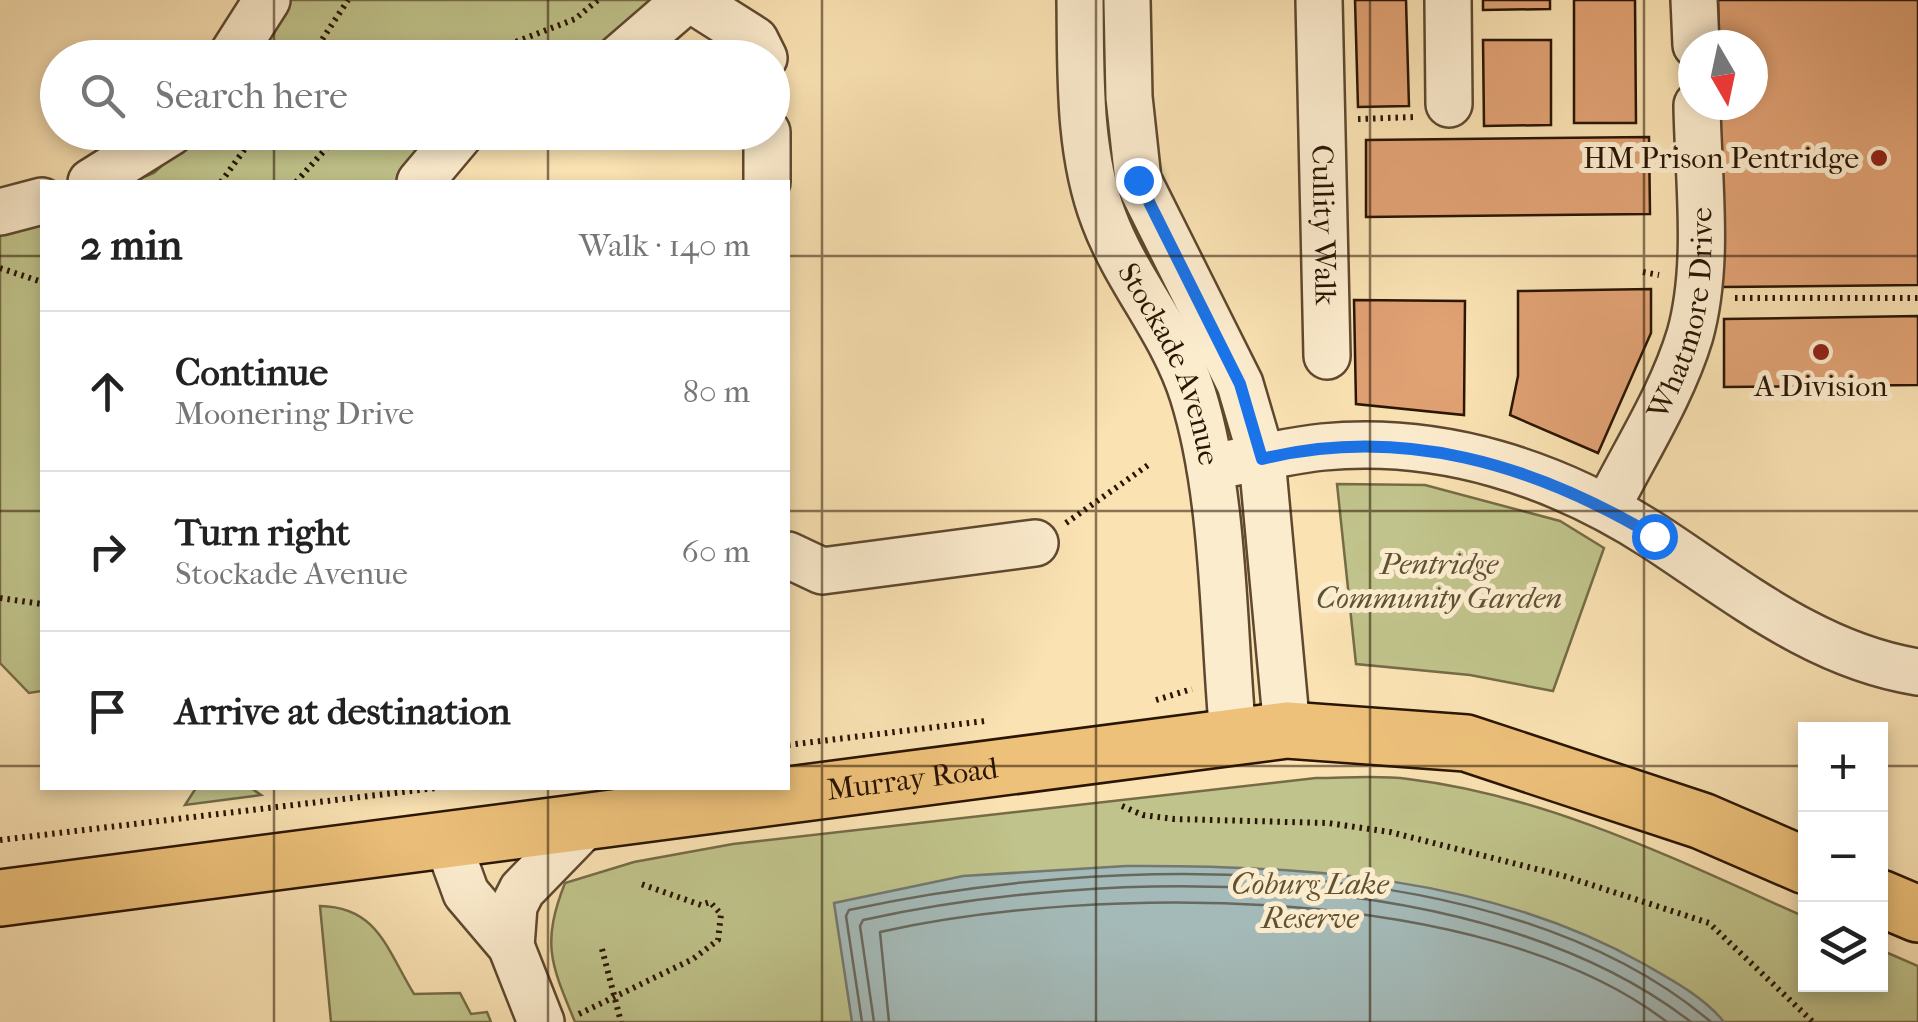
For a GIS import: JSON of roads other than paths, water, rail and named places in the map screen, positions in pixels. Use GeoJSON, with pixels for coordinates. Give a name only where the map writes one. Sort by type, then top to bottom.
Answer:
{"type":"FeatureCollection","features":[{"type":"Feature","properties":{"kind":"main road","name":"Murray Road"},"geometry":{"type":"LineString","coordinates":[[0,898],[1286,730],[1466,743],[1702,822],[1798,863]]}},
{"type":"Feature","properties":{"kind":"main road"},"geometry":{"type":"LineString","coordinates":[[1888,901],[1918,914]]}},
{"type":"Feature","properties":{"kind":"street"},"geometry":{"type":"LineString","coordinates":[[242,40],[268,0]]}},
{"type":"Feature","properties":{"kind":"street"},"geometry":{"type":"LineString","coordinates":[[641,40],[689,0],[755,40]]}},
{"type":"Feature","properties":{"kind":"street","name":"Stockade Avenue"},"geometry":{"type":"LineString","coordinates":[[1080,0],[1081,95],[1104,218],[1169,334],[1194,396],[1210,468],[1232,736]]}},
{"type":"Feature","properties":{"kind":"street","name":"Stockade Avenue"},"geometry":{"type":"LineString","coordinates":[[1127,0],[1129,97],[1138,180],[1240,384],[1262,459],[1286,730]]}},
{"type":"Feature","properties":{"kind":"street","name":"Cullity Walk"},"geometry":{"type":"LineString","coordinates":[[1320,0],[1327,356]]}},
{"type":"Feature","properties":{"kind":"street"},"geometry":{"type":"LineString","coordinates":[[1448,0],[1449,104]]}},
{"type":"Feature","properties":{"kind":"street"},"geometry":{"type":"LineString","coordinates":[[1694,0],[1695,30]]}},
{"type":"Feature","properties":{"kind":"street","name":"Whatmore Drive"},"geometry":{"type":"LineString","coordinates":[[1607,508],[1676,372],[1690,333],[1699,239],[1696,120]]}},
{"type":"Feature","properties":{"kind":"street"},"geometry":{"type":"LineString","coordinates":[[94,180],[142,150]]}},
{"type":"Feature","properties":{"kind":"street"},"geometry":{"type":"LineString","coordinates":[[422,180],[447,150]]}},
{"type":"Feature","properties":{"kind":"street"},"geometry":{"type":"LineString","coordinates":[[767,150],[767,180]]}},
{"type":"Feature","properties":{"kind":"street"},"geometry":{"type":"LineString","coordinates":[[0,212],[40,202]]}},
{"type":"Feature","properties":{"kind":"street"},"geometry":{"type":"LineString","coordinates":[[1210,468],[1324,447],[1477,456],[1524,471],[1607,508],[1810,637],[1852,656],[1918,672]]}},
{"type":"Feature","properties":{"kind":"street"},"geometry":{"type":"LineString","coordinates":[[790,556],[822,571],[1035,543]]}},
{"type":"Feature","properties":{"kind":"street"},"geometry":{"type":"LineString","coordinates":[[514,956],[514,906],[522,890],[588,822]]}},
{"type":"Feature","properties":{"kind":"street"},"geometry":{"type":"LineString","coordinates":[[447,841],[466,893],[514,956],[541,1022]]}},
{"type":"Feature","properties":{"kind":"water"},"geometry":{"type":"Polygon","coordinates":[[[1126,866],[1326,873],[1458,894],[1522,911],[1584,934],[1676,983],[1724,1022],[852,1022],[834,903],[963,876],[1126,866]]]}},
{"type":"Feature","properties":{"kind":"place","name":"HM Prison Pentridge"},"geometry":{"type":"Point","coordinates":[1879,158]}},
{"type":"Feature","properties":{"kind":"place","name":"A Division"},"geometry":{"type":"Point","coordinates":[1821,352]}},
{"type":"Feature","properties":{"kind":"park label","name":"Pentridge Community Garden"},"geometry":{"type":"Point","coordinates":[1439,581]}},
{"type":"Feature","properties":{"kind":"park label","name":"Coburg Lake Reserve"},"geometry":{"type":"Point","coordinates":[1310,901]}}]}
